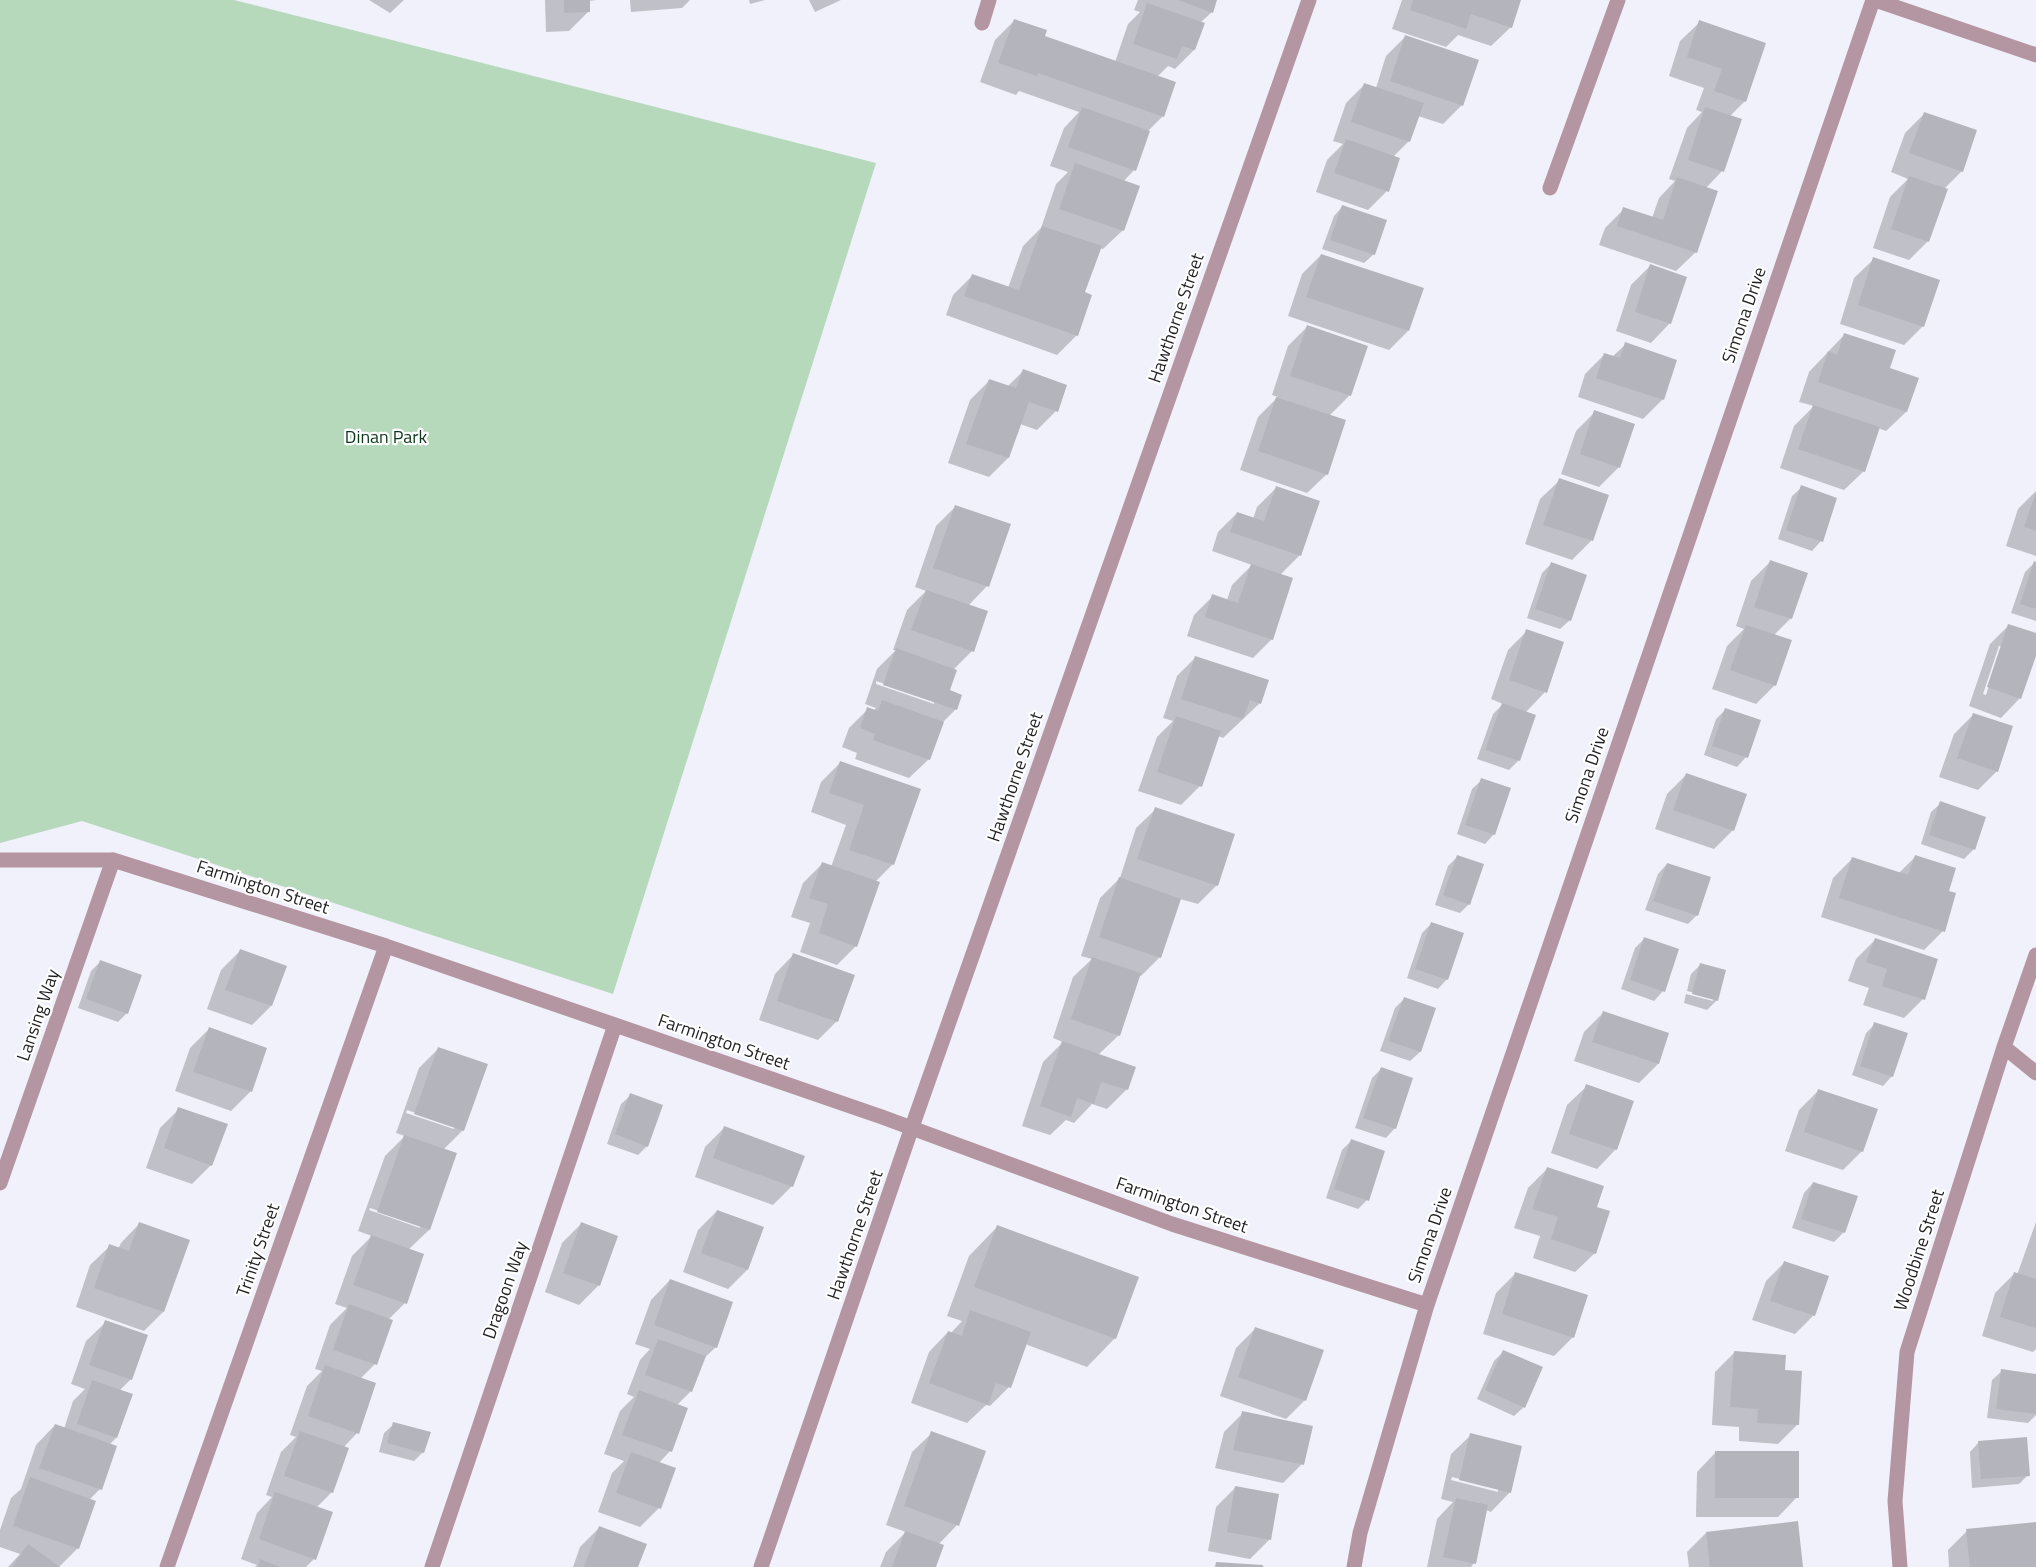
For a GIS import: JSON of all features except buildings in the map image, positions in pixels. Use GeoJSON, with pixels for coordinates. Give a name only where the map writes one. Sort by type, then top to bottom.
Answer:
{"type":"FeatureCollection","features":[{"type":"Feature","properties":{"kind":"street"},"geometry":{"type":"LineString","coordinates":[[982,23],[989,0]]}},
{"type":"Feature","properties":{"kind":"street","name":"Hawthorne Street"},"geometry":{"type":"LineString","coordinates":[[761,1567],[912,1127],[1309,0]]}},
{"type":"Feature","properties":{"kind":"street"},"geometry":{"type":"LineString","coordinates":[[1550,188],[1618,0]]}},
{"type":"Feature","properties":{"kind":"street"},"geometry":{"type":"LineString","coordinates":[[1874,0],[2036,55]]}},
{"type":"Feature","properties":{"kind":"street","name":"Simona Drive"},"geometry":{"type":"LineString","coordinates":[[1354,1567],[1360,1533],[1427,1305],[1874,0]]}},
{"type":"Feature","properties":{"kind":"street","name":"Farmington Street"},"geometry":{"type":"LineString","coordinates":[[0,860],[113,860],[387,946],[912,1127],[1172,1224],[1427,1305]]}},
{"type":"Feature","properties":{"kind":"street","name":"Lansing Way"},"geometry":{"type":"LineString","coordinates":[[0,1183],[113,860]]}},
{"type":"Feature","properties":{"kind":"street","name":"Trinity Street"},"geometry":{"type":"LineString","coordinates":[[167,1567],[387,946]]}},
{"type":"Feature","properties":{"kind":"street","name":"Woodbine Street"},"geometry":{"type":"LineString","coordinates":[[1900,1567],[1895,1501],[1907,1352],[2004,1047],[2036,955]]}},
{"type":"Feature","properties":{"kind":"street","name":"Dragoon Way"},"geometry":{"type":"LineString","coordinates":[[432,1567],[615,1025]]}},
{"type":"Feature","properties":{"kind":"street"},"geometry":{"type":"LineString","coordinates":[[2004,1047],[2036,1073]]}},
{"type":"Feature","properties":{"kind":"green space","name":"Dinan Park"},"geometry":{"type":"Polygon","coordinates":[[[0,0],[234,0],[876,163],[613,994],[82,821],[0,843],[0,0]]]}}]}
